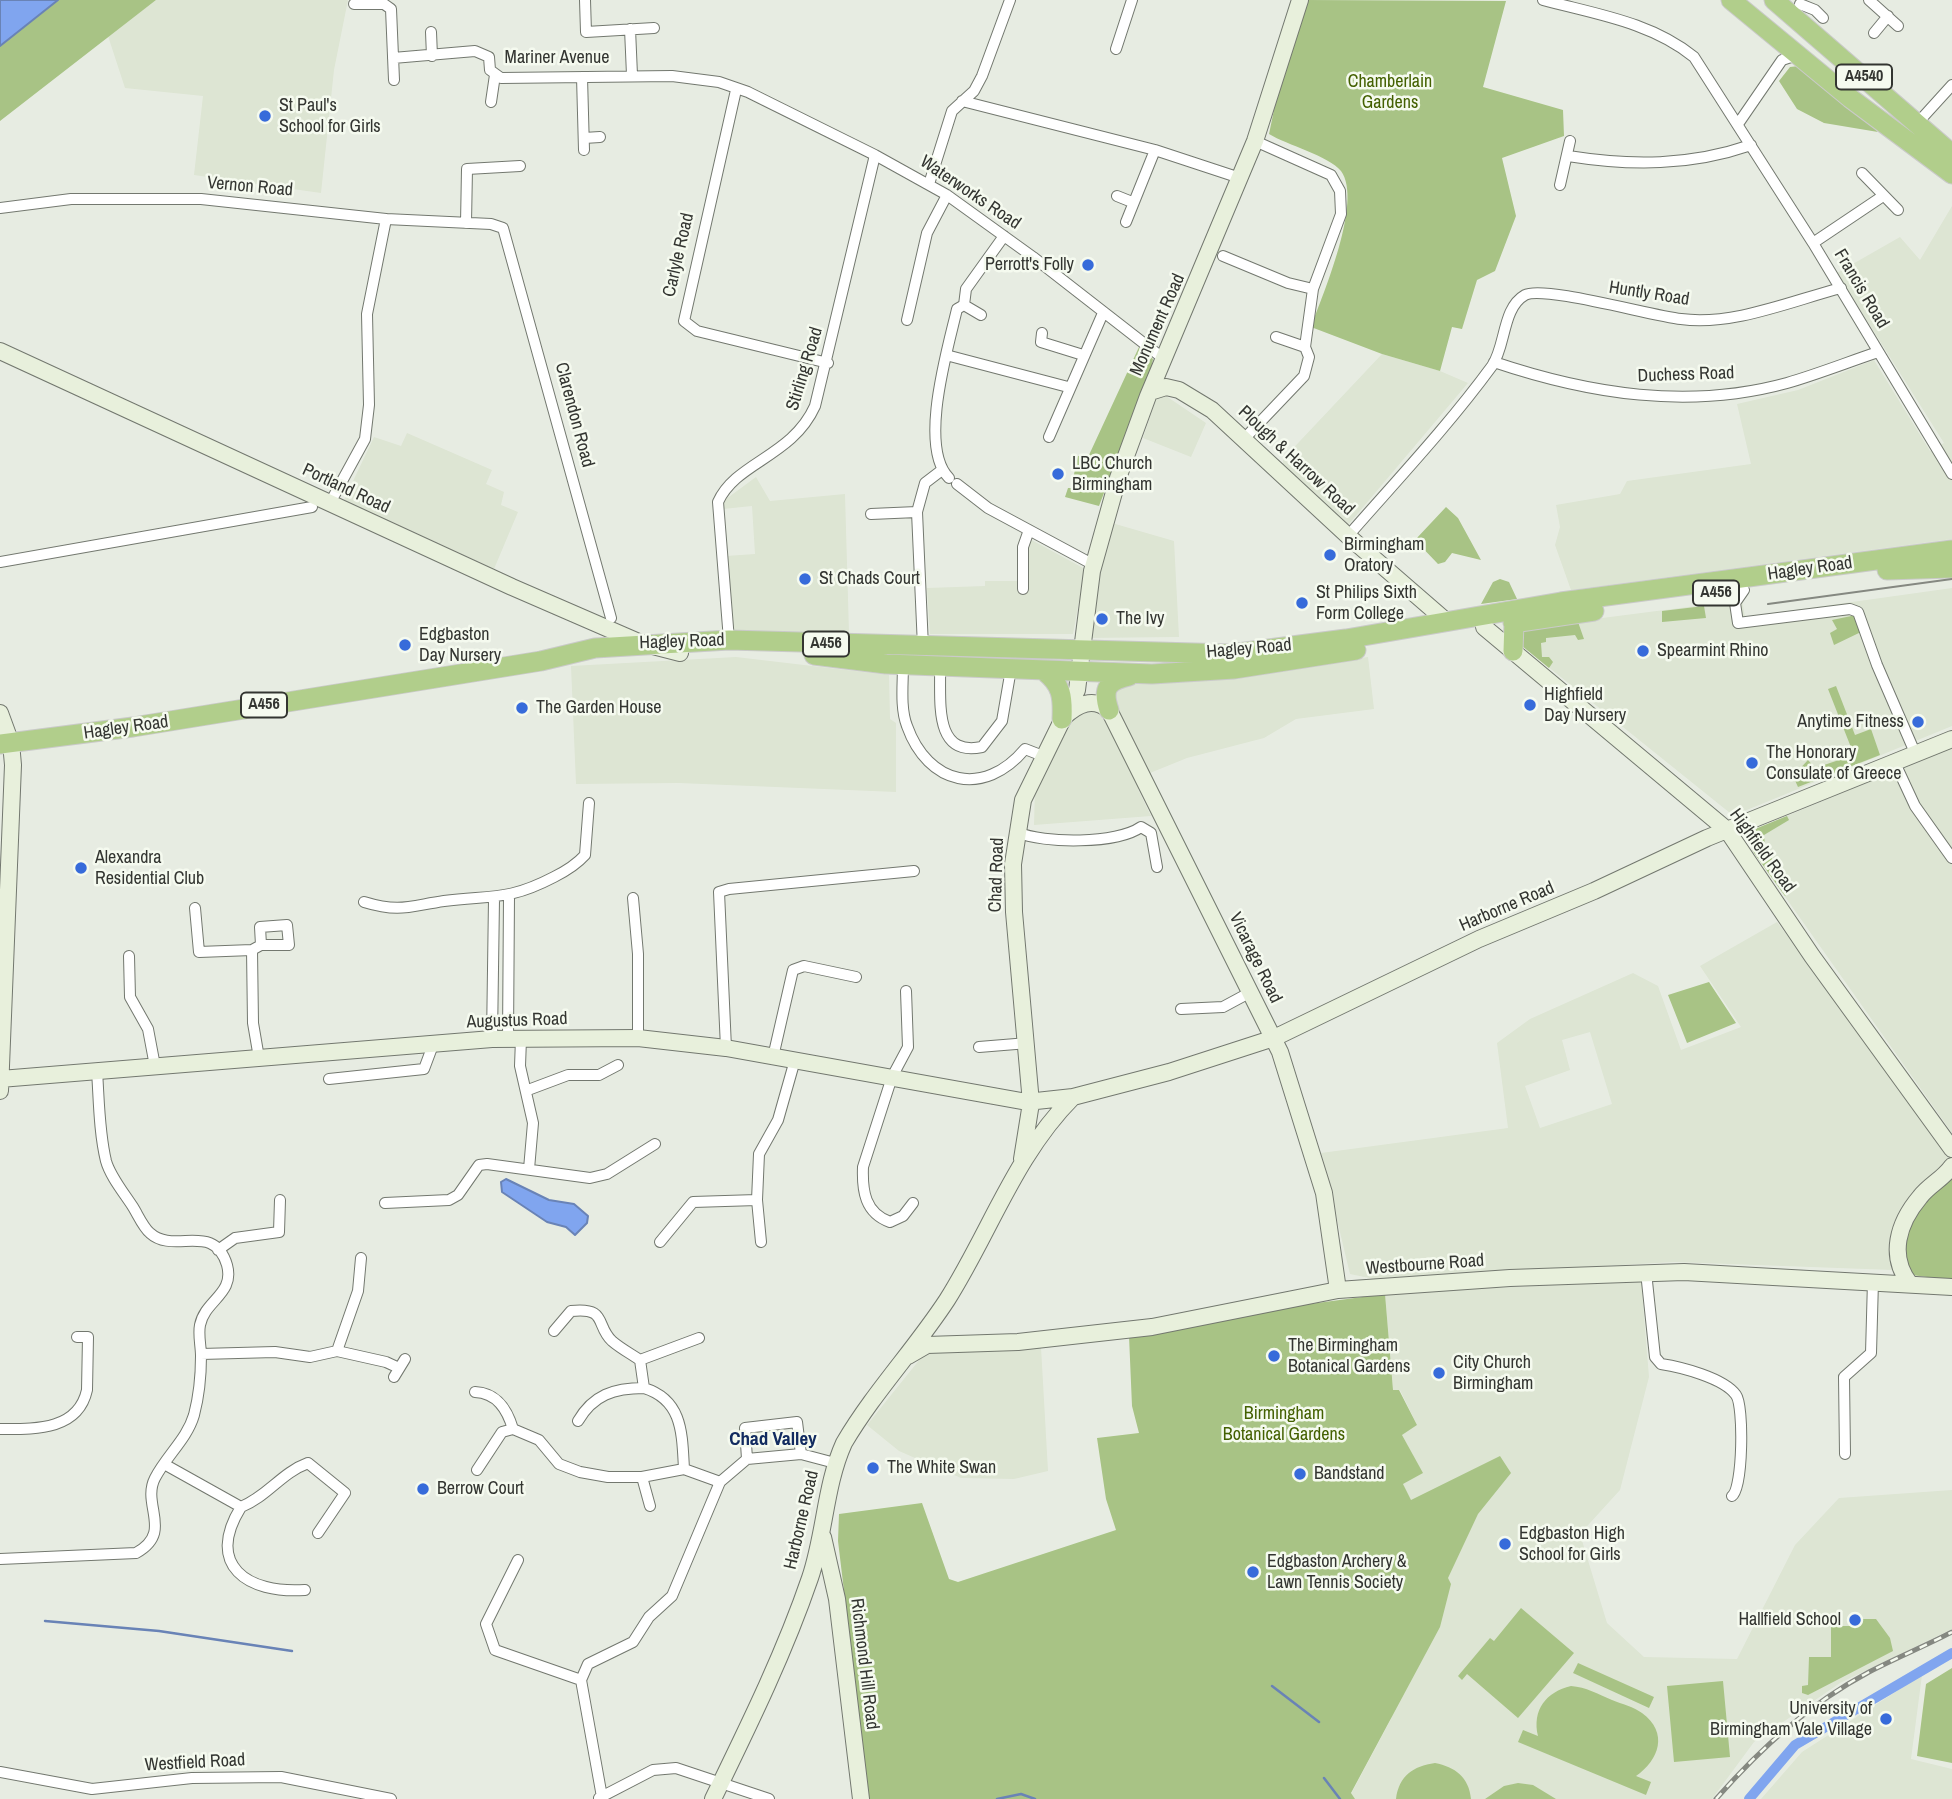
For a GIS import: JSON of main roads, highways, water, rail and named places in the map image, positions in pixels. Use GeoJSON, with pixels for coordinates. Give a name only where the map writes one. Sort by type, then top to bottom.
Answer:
{"type":"FeatureCollection","features":[{"type":"Feature","properties":{"kind":"highway","name":"A4540"},"geometry":{"type":"LineString","coordinates":[[1731,0],[1797,55],[1952,174]]}},
{"type":"Feature","properties":{"kind":"highway","name":"A4540"},"geometry":{"type":"LineString","coordinates":[[1774,0],[1952,154]]}},
{"type":"Feature","properties":{"kind":"highway","name":"Hagley Road"},"geometry":{"type":"LineString","coordinates":[[541,661],[680,653],[788,653],[903,665],[1164,674],[1450,626],[1561,602],[1951,562]]}},
{"type":"Feature","properties":{"kind":"highway","name":"Hagley Road"},"geometry":{"type":"LineString","coordinates":[[1450,626],[1484,627],[1735,595],[1951,562]]}},
{"type":"Feature","properties":{"kind":"highway"},"geometry":{"type":"LineString","coordinates":[[1513,650],[1514,623]]}},
{"type":"Feature","properties":{"kind":"highway","name":"Hagley Road"},"geometry":{"type":"LineString","coordinates":[[6,743],[142,726],[541,661],[595,648],[641,643],[729,640],[1080,651],[1232,661]]}},
{"type":"Feature","properties":{"kind":"highway"},"geometry":{"type":"LineString","coordinates":[[925,647],[939,659],[940,667]]}},
{"type":"Feature","properties":{"kind":"highway"},"geometry":{"type":"LineString","coordinates":[[1080,651],[1107,661],[1146,664],[1164,674]]}},
{"type":"Feature","properties":{"kind":"highway"},"geometry":{"type":"LineString","coordinates":[[1044,671],[1057,681],[1063,695],[1062,719]]}},
{"type":"Feature","properties":{"kind":"highway"},"geometry":{"type":"LineString","coordinates":[[1110,710],[1105,692],[1107,687],[1113,680],[1136,674]]}},
{"type":"Feature","properties":{"kind":"main road","name":"Monument Road"},"geometry":{"type":"LineString","coordinates":[[1080,673],[1080,651],[1094,565],[1118,478],[1150,392],[1255,141],[1300,0]]}},
{"type":"Feature","properties":{"kind":"main road","name":"Portland Road"},"geometry":{"type":"LineString","coordinates":[[0,351],[641,643],[680,653]]}},
{"type":"Feature","properties":{"kind":"main road"},"geometry":{"type":"LineString","coordinates":[[1164,359],[1168,373],[1179,390]]}},
{"type":"Feature","properties":{"kind":"main road"},"geometry":{"type":"LineString","coordinates":[[1150,392],[1166,387],[1179,390]]}},
{"type":"Feature","properties":{"kind":"main road","name":"Plough & Harrow Road"},"geometry":{"type":"LineString","coordinates":[[1179,390],[1212,410],[1450,626]]}},
{"type":"Feature","properties":{"kind":"main road","name":"Highfield Road"},"geometry":{"type":"LineString","coordinates":[[1484,627],[1727,830],[1805,946],[1952,1149]]}},
{"type":"Feature","properties":{"kind":"main road","name":"Chad Road"},"geometry":{"type":"LineString","coordinates":[[1023,1098],[1028,1043],[1014,912],[1013,864],[1017,832],[1023,800],[1077,690],[1080,673]]}},
{"type":"Feature","properties":{"kind":"main road"},"geometry":{"type":"LineString","coordinates":[[1062,719],[1086,703],[1101,704],[1110,710]]}},
{"type":"Feature","properties":{"kind":"main road","name":"Vicarage Road"},"geometry":{"type":"LineString","coordinates":[[1110,710],[1249,993],[1274,1038],[1324,1193],[1338,1290]]}},
{"type":"Feature","properties":{"kind":"main road"},"geometry":{"type":"LineString","coordinates":[[0,713],[6,743],[0,1091]]}},
{"type":"Feature","properties":{"kind":"main road","name":"Harborne Road"},"geometry":{"type":"LineString","coordinates":[[1023,1159],[1026,1140],[1023,1098],[1073,1097],[1169,1072],[1274,1038],[1479,939],[1727,830],[1952,740]]}},
{"type":"Feature","properties":{"kind":"main road","name":"Augustus Road"},"geometry":{"type":"LineString","coordinates":[[0,1079],[507,1039],[638,1038],[726,1048],[1023,1098]]}},
{"type":"Feature","properties":{"kind":"main road","name":"Harborne Road"},"geometry":{"type":"LineString","coordinates":[[713,1799],[768,1682],[810,1578],[822,1534],[835,1463],[856,1422],[908,1356],[925,1339],[1023,1159],[1049,1121],[1073,1097]]}},
{"type":"Feature","properties":{"kind":"main road"},"geometry":{"type":"LineString","coordinates":[[1910,1284],[1897,1264],[1902,1228],[1920,1196],[1950,1172]]}},
{"type":"Feature","properties":{"kind":"main road","name":"Westbourne Road"},"geometry":{"type":"LineString","coordinates":[[925,1339],[1018,1342],[1152,1327],[1338,1290],[1646,1272],[1873,1281],[1952,1287]]}},
{"type":"Feature","properties":{"kind":"main road","name":"Richmond Hill Road"},"geometry":{"type":"LineString","coordinates":[[822,1534],[837,1599],[862,1799]]}},
{"type":"Feature","properties":{"kind":"water"},"geometry":{"type":"Polygon","coordinates":[[[0,0],[58,0],[0,46],[0,0]]]}},
{"type":"Feature","properties":{"kind":"water"},"geometry":{"type":"Polygon","coordinates":[[[506,1179],[549,1200],[574,1204],[588,1216],[587,1223],[575,1235],[566,1227],[547,1222],[502,1192],[501,1182],[506,1179]]]}},
{"type":"Feature","properties":{"kind":"waterway"},"geometry":{"type":"LineString","coordinates":[[45,1621],[159,1631],[292,1651]]}},
{"type":"Feature","properties":{"kind":"waterway"},"geometry":{"type":"LineString","coordinates":[[1749,1799],[1795,1745],[1952,1653]]}},
{"type":"Feature","properties":{"kind":"waterway"},"geometry":{"type":"LineString","coordinates":[[1272,1686],[1319,1722]]}},
{"type":"Feature","properties":{"kind":"waterway"},"geometry":{"type":"LineString","coordinates":[[1324,1778],[1340,1799]]}},
{"type":"Feature","properties":{"kind":"waterway"},"geometry":{"type":"LineString","coordinates":[[997,1799],[1021,1794],[1035,1799]]}},
{"type":"Feature","properties":{"kind":"tram line"},"geometry":{"type":"LineString","coordinates":[[1768,604],[1952,579]]}},
{"type":"Feature","properties":{"kind":"railway"},"geometry":{"type":"LineString","coordinates":[[1716,1799],[1768,1745],[1826,1698],[1869,1672],[1952,1632]]}},
{"type":"Feature","properties":{"kind":"place","name":"St Paul's School for Girls"},"geometry":{"type":"Point","coordinates":[265,116]}},
{"type":"Feature","properties":{"kind":"place","name":"Perrott's Folly"},"geometry":{"type":"Point","coordinates":[1088,265]}},
{"type":"Feature","properties":{"kind":"place","name":"LBC Church Birmingham"},"geometry":{"type":"Point","coordinates":[1058,474]}},
{"type":"Feature","properties":{"kind":"place","name":"Birmingham Oratory"},"geometry":{"type":"Point","coordinates":[1330,555]}},
{"type":"Feature","properties":{"kind":"place","name":"St Chads Court"},"geometry":{"type":"Point","coordinates":[805,579]}},
{"type":"Feature","properties":{"kind":"place","name":"St Philips Sixth Form College"},"geometry":{"type":"Point","coordinates":[1302,603]}},
{"type":"Feature","properties":{"kind":"place","name":"The Ivy"},"geometry":{"type":"Point","coordinates":[1102,619]}},
{"type":"Feature","properties":{"kind":"place","name":"Edgbaston Day Nursery"},"geometry":{"type":"Point","coordinates":[405,645]}},
{"type":"Feature","properties":{"kind":"place","name":"Spearmint Rhino"},"geometry":{"type":"Point","coordinates":[1643,651]}},
{"type":"Feature","properties":{"kind":"place","name":"Highfield Day Nursery"},"geometry":{"type":"Point","coordinates":[1530,705]}},
{"type":"Feature","properties":{"kind":"place","name":"The Garden House"},"geometry":{"type":"Point","coordinates":[522,708]}},
{"type":"Feature","properties":{"kind":"place","name":"Anytime Fitness"},"geometry":{"type":"Point","coordinates":[1918,722]}},
{"type":"Feature","properties":{"kind":"place","name":"The Honorary Consulate of Greece"},"geometry":{"type":"Point","coordinates":[1752,763]}},
{"type":"Feature","properties":{"kind":"place","name":"Alexandra Residential Club"},"geometry":{"type":"Point","coordinates":[81,868]}},
{"type":"Feature","properties":{"kind":"place","name":"The Birmingham Botanical Gardens"},"geometry":{"type":"Point","coordinates":[1274,1356]}},
{"type":"Feature","properties":{"kind":"place","name":"City Church Birmingham"},"geometry":{"type":"Point","coordinates":[1439,1373]}},
{"type":"Feature","properties":{"kind":"place","name":"The White Swan"},"geometry":{"type":"Point","coordinates":[873,1468]}},
{"type":"Feature","properties":{"kind":"place","name":"Bandstand"},"geometry":{"type":"Point","coordinates":[1300,1474]}},
{"type":"Feature","properties":{"kind":"place","name":"Berrow Court"},"geometry":{"type":"Point","coordinates":[423,1489]}},
{"type":"Feature","properties":{"kind":"place","name":"Edgbaston High School for Girls"},"geometry":{"type":"Point","coordinates":[1505,1544]}},
{"type":"Feature","properties":{"kind":"place","name":"Edgbaston Archery & Lawn Tennis Society"},"geometry":{"type":"Point","coordinates":[1253,1572]}},
{"type":"Feature","properties":{"kind":"place","name":"Hallfield School"},"geometry":{"type":"Point","coordinates":[1855,1620]}},
{"type":"Feature","properties":{"kind":"place","name":"University of Birmingham Vale Village"},"geometry":{"type":"Point","coordinates":[1886,1719]}},
{"type":"Feature","properties":{"kind":"district","name":"Chad Valley"},"geometry":{"type":"Point","coordinates":[773,1440]}},
{"type":"Feature","properties":{"kind":"park label","name":"Chamberlain Gardens"},"geometry":{"type":"Point","coordinates":[1390,92]}},
{"type":"Feature","properties":{"kind":"park label","name":"Birmingham Botanical Gardens"},"geometry":{"type":"Point","coordinates":[1284,1424]}}]}
